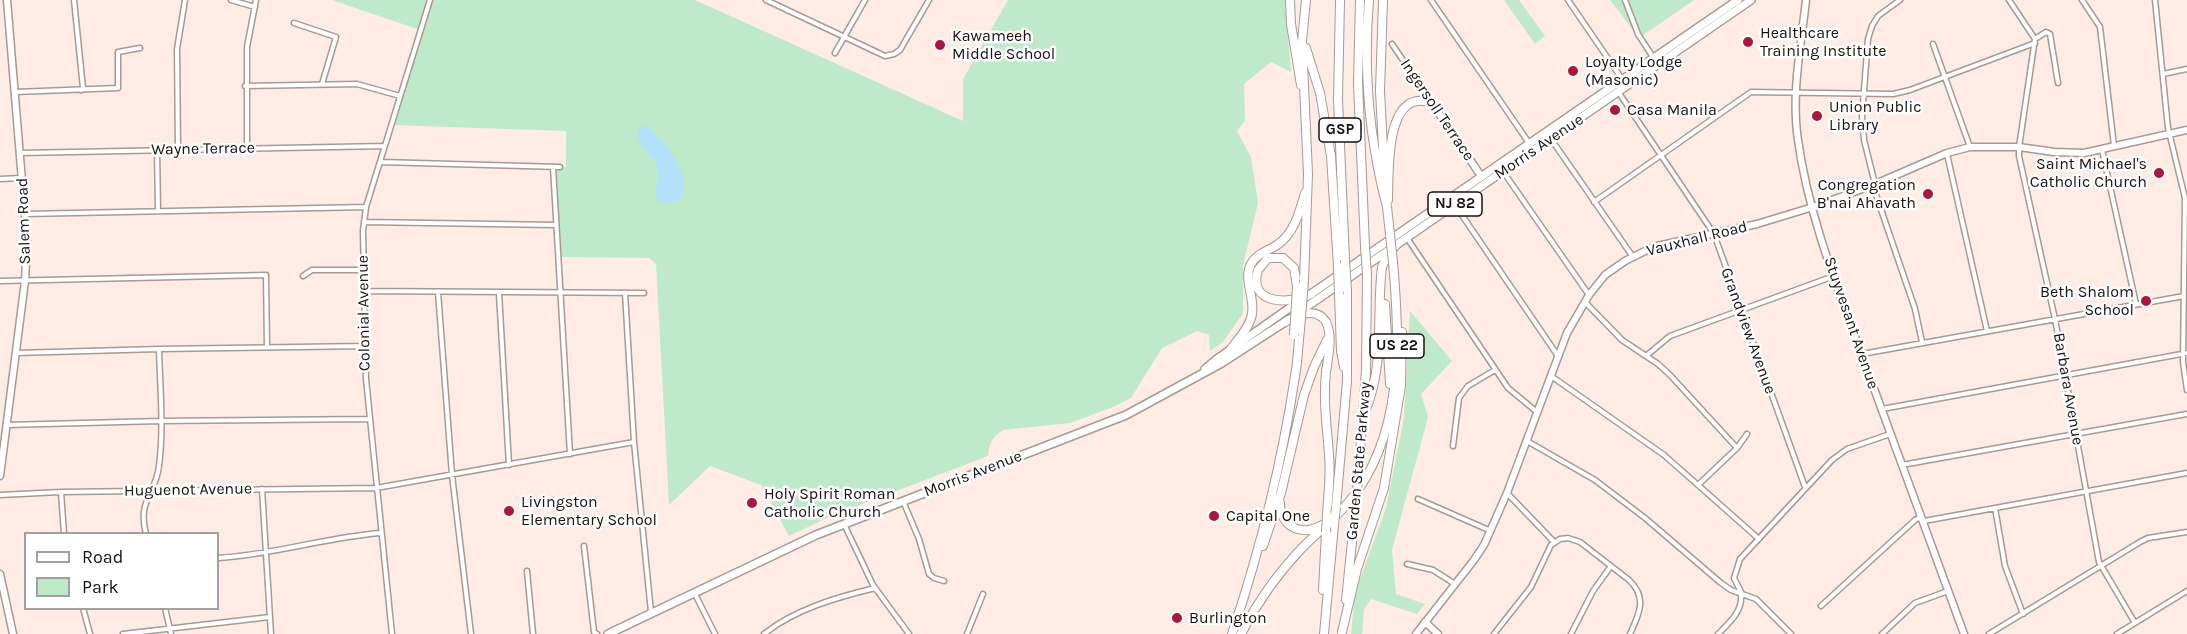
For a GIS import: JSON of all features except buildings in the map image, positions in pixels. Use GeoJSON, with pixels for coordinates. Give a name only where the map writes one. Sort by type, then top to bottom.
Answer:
{"type":"FeatureCollection","features":[{"type":"Feature","properties":{"kind":"highway"},"geometry":{"type":"LineString","coordinates":[[1290,0],[1291,24],[1308,137]]}},
{"type":"Feature","properties":{"kind":"highway"},"geometry":{"type":"LineString","coordinates":[[1297,332],[1304,280],[1308,174],[1302,32],[1306,0]]}},
{"type":"Feature","properties":{"kind":"highway","name":"Garden State Parkway"},"geometry":{"type":"LineString","coordinates":[[1324,630],[1347,381],[1347,290],[1338,99],[1340,0]]}},
{"type":"Feature","properties":{"kind":"highway","name":"Garden State Parkway"},"geometry":{"type":"LineString","coordinates":[[1342,633],[1364,416],[1367,349],[1367,275],[1358,92],[1360,0]]}},
{"type":"Feature","properties":{"kind":"highway"},"geometry":{"type":"LineString","coordinates":[[1369,0],[1367,76],[1369,119],[1387,207]]}},
{"type":"Feature","properties":{"kind":"highway","name":"US 22"},"geometry":{"type":"LineString","coordinates":[[1241,634],[1284,569],[1346,505],[1363,483],[1383,437],[1397,352],[1393,262],[1380,98],[1380,35],[1383,0]]}},
{"type":"Feature","properties":{"kind":"highway"},"geometry":{"type":"LineString","coordinates":[[1302,32],[1320,93],[1331,156],[1341,351],[1347,381]]}},
{"type":"Feature","properties":{"kind":"highway"},"geometry":{"type":"LineString","coordinates":[[1387,207],[1389,154],[1396,124],[1404,110],[1414,102],[1420,100],[1432,103]]}},
{"type":"Feature","properties":{"kind":"highway"},"geometry":{"type":"LineString","coordinates":[[1231,349],[1249,322],[1252,311],[1248,278],[1251,266],[1259,255],[1279,244],[1289,233],[1299,214],[1308,174]]}},
{"type":"Feature","properties":{"kind":"highway"},"geometry":{"type":"LineString","coordinates":[[1364,416],[1372,396],[1379,357],[1381,274],[1385,258],[1396,245]]}},
{"type":"Feature","properties":{"kind":"highway"},"geometry":{"type":"LineString","coordinates":[[1232,634],[1257,557],[1296,375],[1297,332],[1297,286],[1294,268],[1280,257],[1265,260],[1257,273],[1258,289],[1268,298],[1291,301],[1311,294]]}},
{"type":"Feature","properties":{"kind":"highway"},"geometry":{"type":"LineString","coordinates":[[1381,274],[1390,376],[1389,410]]}},
{"type":"Feature","properties":{"kind":"highway"},"geometry":{"type":"LineString","coordinates":[[1342,633],[1357,569],[1381,502],[1399,404],[1403,337],[1400,302],[1394,283]]}},
{"type":"Feature","properties":{"kind":"highway"},"geometry":{"type":"LineString","coordinates":[[1285,322],[1302,314],[1314,313],[1324,320],[1329,333],[1324,406],[1330,463],[1323,574],[1324,630]]}},
{"type":"Feature","properties":{"kind":"highway"},"geometry":{"type":"LineString","coordinates":[[1257,557],[1266,541],[1281,493],[1304,395],[1329,333]]}},
{"type":"Feature","properties":{"kind":"highway"},"geometry":{"type":"LineString","coordinates":[[1281,493],[1282,517],[1291,526],[1302,531],[1316,528],[1346,505]]}},
{"type":"Feature","properties":{"kind":"main road","name":"Morris Avenue"},"geometry":{"type":"LineString","coordinates":[[1532,146],[1546,131],[1738,0]]}},
{"type":"Feature","properties":{"kind":"main road","name":"Morris Avenue"},"geometry":{"type":"LineString","coordinates":[[608,634],[801,542],[1117,418],[1159,398],[1220,364],[1285,322],[1454,205],[1500,168],[1532,146],[1551,138],[1751,0]]}},
{"type":"Feature","properties":{"kind":"main road","name":"Morris Avenue"},"geometry":{"type":"LineString","coordinates":[[1204,371],[1206,367],[1231,349],[1481,176],[1500,168]]}},
{"type":"Feature","properties":{"kind":"street"},"geometry":{"type":"LineString","coordinates":[[74,0],[83,88],[81,90]]}},
{"type":"Feature","properties":{"kind":"street"},"geometry":{"type":"LineString","coordinates":[[178,150],[177,49],[185,0]]}},
{"type":"Feature","properties":{"kind":"street"},"geometry":{"type":"LineString","coordinates":[[231,0],[255,7]]}},
{"type":"Feature","properties":{"kind":"street"},"geometry":{"type":"LineString","coordinates":[[247,148],[246,47],[256,0]]}},
{"type":"Feature","properties":{"kind":"street","name":"Colonial Avenue"},"geometry":{"type":"LineString","coordinates":[[392,634],[366,379],[364,222],[366,207],[430,0]]}},
{"type":"Feature","properties":{"kind":"street"},"geometry":{"type":"LineString","coordinates":[[766,0],[885,56],[894,54],[902,47],[929,0]]}},
{"type":"Feature","properties":{"kind":"street"},"geometry":{"type":"LineString","coordinates":[[835,53],[865,0]]}},
{"type":"Feature","properties":{"kind":"street"},"geometry":{"type":"LineString","coordinates":[[1431,0],[1532,146]]}},
{"type":"Feature","properties":{"kind":"street"},"geometry":{"type":"LineString","coordinates":[[1568,0],[1622,79]]}},
{"type":"Feature","properties":{"kind":"street"},"geometry":{"type":"LineString","coordinates":[[1625,0],[1638,34],[1659,65]]}},
{"type":"Feature","properties":{"kind":"street","name":"Stuyvesant Avenue"},"geometry":{"type":"LineString","coordinates":[[1806,0],[1795,92],[1797,139],[1813,207],[1834,276],[1964,634]]}},
{"type":"Feature","properties":{"kind":"street"},"geometry":{"type":"LineString","coordinates":[[1900,0],[1880,14],[1872,26],[1868,39],[1862,116],[1864,140],[1874,184],[1915,309],[1922,342]]}},
{"type":"Feature","properties":{"kind":"street"},"geometry":{"type":"LineString","coordinates":[[2009,0],[2035,41],[2019,147]]}},
{"type":"Feature","properties":{"kind":"street"},"geometry":{"type":"LineString","coordinates":[[2082,0],[2100,27],[2114,147]]}},
{"type":"Feature","properties":{"kind":"street"},"geometry":{"type":"LineString","coordinates":[[2156,0],[2170,135],[2185,198],[2184,296],[2187,390]]}},
{"type":"Feature","properties":{"kind":"street"},"geometry":{"type":"LineString","coordinates":[[0,3],[8,2]]}},
{"type":"Feature","properties":{"kind":"street","name":"Salem Road"},"geometry":{"type":"LineString","coordinates":[[0,476],[25,281],[27,241],[8,2]]}},
{"type":"Feature","properties":{"kind":"street"},"geometry":{"type":"LineString","coordinates":[[294,23],[336,37],[322,84]]}},
{"type":"Feature","properties":{"kind":"street"},"geometry":{"type":"LineString","coordinates":[[1594,202],[1751,92],[1899,93],[2035,41],[2046,32],[2050,34],[2058,83]]}},
{"type":"Feature","properties":{"kind":"street","name":"Ingersoll Terrace"},"geometry":{"type":"LineString","coordinates":[[1392,44],[1481,176]]}},
{"type":"Feature","properties":{"kind":"street"},"geometry":{"type":"LineString","coordinates":[[1933,44],[1970,147]]}},
{"type":"Feature","properties":{"kind":"street"},"geometry":{"type":"LineString","coordinates":[[15,92],[118,88],[118,52],[140,48]]}},
{"type":"Feature","properties":{"kind":"street"},"geometry":{"type":"LineString","coordinates":[[2163,74],[2187,69]]}},
{"type":"Feature","properties":{"kind":"street"},"geometry":{"type":"LineString","coordinates":[[245,86],[357,84],[400,96]]}},
{"type":"Feature","properties":{"kind":"street","name":"Grandview Avenue"},"geometry":{"type":"LineString","coordinates":[[1618,93],[1713,234],[1805,487]]}},
{"type":"Feature","properties":{"kind":"street","name":"Vauxhall Road"},"geometry":{"type":"LineString","coordinates":[[1416,634],[1474,560],[1491,531],[1567,333],[1587,298],[1605,275],[1633,257],[1653,248],[1757,224],[1813,207],[1947,153],[1970,147],[2019,147],[2063,153],[2102,150],[2187,130]]}},
{"type":"Feature","properties":{"kind":"street"},"geometry":{"type":"LineString","coordinates":[[1546,131],[1633,257]]}},
{"type":"Feature","properties":{"kind":"street","name":"Wayne Terrace"},"geometry":{"type":"LineString","coordinates":[[20,153],[385,146]]}},
{"type":"Feature","properties":{"kind":"street","name":"Barbara Avenue"},"geometry":{"type":"LineString","coordinates":[[2019,147],[2055,319],[2101,567],[2135,623]]}},
{"type":"Feature","properties":{"kind":"street"},"geometry":{"type":"LineString","coordinates":[[157,150],[158,211]]}},
{"type":"Feature","properties":{"kind":"street"},"geometry":{"type":"LineString","coordinates":[[2102,150],[2136,304]]}},
{"type":"Feature","properties":{"kind":"street"},"geometry":{"type":"LineString","coordinates":[[1947,153],[1987,331]]}},
{"type":"Feature","properties":{"kind":"street"},"geometry":{"type":"LineString","coordinates":[[380,162],[560,167]]}},
{"type":"Feature","properties":{"kind":"street"},"geometry":{"type":"LineString","coordinates":[[553,167],[570,454]]}},
{"type":"Feature","properties":{"kind":"street"},"geometry":{"type":"LineString","coordinates":[[1500,168],[1587,298],[1613,332],[1670,375],[1737,448]]}},
{"type":"Feature","properties":{"kind":"street"},"geometry":{"type":"LineString","coordinates":[[0,179],[22,178]]}},
{"type":"Feature","properties":{"kind":"street"},"geometry":{"type":"LineString","coordinates":[[1454,205],[1558,356]]}},
{"type":"Feature","properties":{"kind":"street"},"geometry":{"type":"LineString","coordinates":[[26,214],[366,207]]}},
{"type":"Feature","properties":{"kind":"street"},"geometry":{"type":"LineString","coordinates":[[364,222],[556,225]]}},
{"type":"Feature","properties":{"kind":"street"},"geometry":{"type":"LineString","coordinates":[[1407,238],[1512,393],[1537,412]]}},
{"type":"Feature","properties":{"kind":"street"},"geometry":{"type":"LineString","coordinates":[[303,276],[312,270],[364,270]]}},
{"type":"Feature","properties":{"kind":"street"},"geometry":{"type":"LineString","coordinates":[[0,281],[266,275],[267,347]]}},
{"type":"Feature","properties":{"kind":"street"},"geometry":{"type":"LineString","coordinates":[[1646,356],[1670,336],[1834,276]]}},
{"type":"Feature","properties":{"kind":"street"},"geometry":{"type":"LineString","coordinates":[[364,291],[644,293]]}},
{"type":"Feature","properties":{"kind":"street"},"geometry":{"type":"LineString","coordinates":[[438,292],[452,475],[471,634]]}},
{"type":"Feature","properties":{"kind":"street"},"geometry":{"type":"LineString","coordinates":[[499,293],[509,465]]}},
{"type":"Feature","properties":{"kind":"street"},"geometry":{"type":"LineString","coordinates":[[625,293],[634,442],[651,613]]}},
{"type":"Feature","properties":{"kind":"street"},"geometry":{"type":"LineString","coordinates":[[1862,354],[2184,296]]}},
{"type":"Feature","properties":{"kind":"street"},"geometry":{"type":"LineString","coordinates":[[15,353],[365,345]]}},
{"type":"Feature","properties":{"kind":"street"},"geometry":{"type":"LineString","coordinates":[[146,532],[142,513],[159,467],[159,349]]}},
{"type":"Feature","properties":{"kind":"street"},"geometry":{"type":"LineString","coordinates":[[1882,409],[2186,353]]}},
{"type":"Feature","properties":{"kind":"street"},"geometry":{"type":"LineString","coordinates":[[1453,446],[1459,398],[1468,386],[1495,370]]}},
{"type":"Feature","properties":{"kind":"street"},"geometry":{"type":"LineString","coordinates":[[1550,376],[1664,455],[1759,539]]}},
{"type":"Feature","properties":{"kind":"street"},"geometry":{"type":"LineString","coordinates":[[1902,465],[2187,414]]}},
{"type":"Feature","properties":{"kind":"street"},"geometry":{"type":"LineString","coordinates":[[6,425],[370,419]]}},
{"type":"Feature","properties":{"kind":"street"},"geometry":{"type":"LineString","coordinates":[[1698,486],[1737,448],[1747,434]]}},
{"type":"Feature","properties":{"kind":"street"},"geometry":{"type":"LineString","coordinates":[[1718,634],[1732,619],[1742,598],[1734,578],[1740,559],[1805,487],[1839,454],[1891,434]]}},
{"type":"Feature","properties":{"kind":"street"},"geometry":{"type":"LineString","coordinates":[[1526,440],[1595,480],[1645,518],[1721,583],[1731,590],[1756,599],[1765,606],[1791,634]]}},
{"type":"Feature","properties":{"kind":"street","name":"Huguenot Avenue"},"geometry":{"type":"LineString","coordinates":[[0,495],[150,490],[376,488],[634,442]]}},
{"type":"Feature","properties":{"kind":"street"},"geometry":{"type":"LineString","coordinates":[[1821,606],[1915,520],[2086,492],[2187,472]]}},
{"type":"Feature","properties":{"kind":"street"},"geometry":{"type":"LineString","coordinates":[[261,489],[271,634]]}},
{"type":"Feature","properties":{"kind":"street"},"geometry":{"type":"LineString","coordinates":[[61,492],[64,532]]}},
{"type":"Feature","properties":{"kind":"street"},"geometry":{"type":"LineString","coordinates":[[1507,493],[1554,542]]}},
{"type":"Feature","properties":{"kind":"street"},"geometry":{"type":"LineString","coordinates":[[1418,499],[1491,531]]}},
{"type":"Feature","properties":{"kind":"street"},"geometry":{"type":"LineString","coordinates":[[903,501],[919,539],[929,574],[944,581]]}},
{"type":"Feature","properties":{"kind":"street"},"geometry":{"type":"LineString","coordinates":[[1995,508],[2005,566],[2023,614]]}},
{"type":"Feature","properties":{"kind":"street"},"geometry":{"type":"LineString","coordinates":[[844,524],[875,588],[909,634]]}},
{"type":"Feature","properties":{"kind":"street"},"geometry":{"type":"LineString","coordinates":[[1989,634],[2148,538],[2187,532]]}},
{"type":"Feature","properties":{"kind":"street"},"geometry":{"type":"LineString","coordinates":[[219,558],[266,553],[381,533]]}},
{"type":"Feature","properties":{"kind":"street"},"geometry":{"type":"LineString","coordinates":[[1494,634],[1531,587],[1554,542],[1564,538],[1576,540],[1634,584],[1641,599],[1640,613],[1630,634]]}},
{"type":"Feature","properties":{"kind":"street"},"geometry":{"type":"LineString","coordinates":[[584,546],[594,632],[597,634]]}},
{"type":"Feature","properties":{"kind":"street"},"geometry":{"type":"LineString","coordinates":[[1407,564],[1433,570],[1455,584]]}},
{"type":"Feature","properties":{"kind":"street"},"geometry":{"type":"LineString","coordinates":[[1571,634],[1593,591],[1611,566]]}},
{"type":"Feature","properties":{"kind":"street"},"geometry":{"type":"LineString","coordinates":[[527,571],[533,634]]}},
{"type":"Feature","properties":{"kind":"street"},"geometry":{"type":"LineString","coordinates":[[0,574],[13,634]]}},
{"type":"Feature","properties":{"kind":"street"},"geometry":{"type":"LineString","coordinates":[[764,634],[799,614],[843,596],[875,588]]}},
{"type":"Feature","properties":{"kind":"street"},"geometry":{"type":"LineString","coordinates":[[1882,634],[1915,603],[1949,591]]}},
{"type":"Feature","properties":{"kind":"street"},"geometry":{"type":"LineString","coordinates":[[2117,634],[2187,591]]}},
{"type":"Feature","properties":{"kind":"street"},"geometry":{"type":"LineString","coordinates":[[694,593],[715,634]]}},
{"type":"Feature","properties":{"kind":"street"},"geometry":{"type":"LineString","coordinates":[[967,634],[983,594]]}},
{"type":"Feature","properties":{"kind":"street"},"geometry":{"type":"LineString","coordinates":[[83,610],[90,634]]}},
{"type":"Feature","properties":{"kind":"street"},"geometry":{"type":"LineString","coordinates":[[165,610],[171,634]]}},
{"type":"Feature","properties":{"kind":"street"},"geometry":{"type":"LineString","coordinates":[[123,634],[270,617]]}},
{"type":"Feature","properties":{"kind":"street"},"geometry":{"type":"LineString","coordinates":[[1425,622],[1438,634]]}},
{"type":"Feature","properties":{"kind":"green space"},"geometry":{"type":"Polygon","coordinates":[[[332,0],[695,0],[963,121],[963,79],[1008,0],[1285,0],[1291,72],[1271,62],[1244,84],[1245,121],[1237,131],[1251,157],[1258,203],[1243,265],[1243,313],[1223,342],[1210,351],[1209,335],[1197,331],[1162,348],[1131,398],[1113,407],[1070,423],[1003,430],[992,441],[988,456],[831,516],[789,536],[761,485],[710,466],[669,505],[656,264],[649,258],[559,257],[553,168],[566,167],[566,131],[391,125],[420,30],[332,0]]]}},
{"type":"Feature","properties":{"kind":"green space"},"geometry":{"type":"Polygon","coordinates":[[[1504,0],[1519,0],[1545,36],[1535,44],[1504,0]]]}},
{"type":"Feature","properties":{"kind":"green space"},"geometry":{"type":"Polygon","coordinates":[[[1610,0],[1694,0],[1639,38],[1610,0]]]}},
{"type":"Feature","properties":{"kind":"green space"},"geometry":{"type":"Polygon","coordinates":[[[1410,311],[1452,361],[1421,394],[1428,417],[1392,550],[1396,594],[1425,604],[1417,614],[1371,599],[1364,609],[1362,634],[1351,634],[1355,593],[1386,508],[1404,418],[1410,311]]]}},
{"type":"Feature","properties":{"kind":"water"},"geometry":{"type":"Polygon","coordinates":[[[644,126],[663,142],[673,154],[680,168],[684,181],[683,193],[676,200],[662,203],[655,198],[656,164],[642,147],[638,138],[640,127],[644,126]]]}},
{"type":"Feature","properties":{"kind":"place","name":"Healthcare Training Institute"},"geometry":{"type":"Point","coordinates":[1748,42]}},
{"type":"Feature","properties":{"kind":"place","name":"Kawameeh Middle School"},"geometry":{"type":"Point","coordinates":[940,45]}},
{"type":"Feature","properties":{"kind":"place","name":"Loyalty Lodge (Masonic)"},"geometry":{"type":"Point","coordinates":[1573,71]}},
{"type":"Feature","properties":{"kind":"place","name":"Casa Manila"},"geometry":{"type":"Point","coordinates":[1615,110]}},
{"type":"Feature","properties":{"kind":"place","name":"Union Public Library"},"geometry":{"type":"Point","coordinates":[1817,116]}},
{"type":"Feature","properties":{"kind":"place","name":"Saint Michael's Catholic Church"},"geometry":{"type":"Point","coordinates":[2159,173]}},
{"type":"Feature","properties":{"kind":"place","name":"Congregation B'nai Ahavath"},"geometry":{"type":"Point","coordinates":[1928,194]}},
{"type":"Feature","properties":{"kind":"place","name":"Beth Shalom School"},"geometry":{"type":"Point","coordinates":[2146,301]}},
{"type":"Feature","properties":{"kind":"place","name":"Holy Spirit Roman Catholic Church"},"geometry":{"type":"Point","coordinates":[752,503]}},
{"type":"Feature","properties":{"kind":"place","name":"Livingston Elementary School"},"geometry":{"type":"Point","coordinates":[509,511]}},
{"type":"Feature","properties":{"kind":"place","name":"Capital One"},"geometry":{"type":"Point","coordinates":[1214,516]}},
{"type":"Feature","properties":{"kind":"place","name":"Burlington"},"geometry":{"type":"Point","coordinates":[1177,618]}}]}
